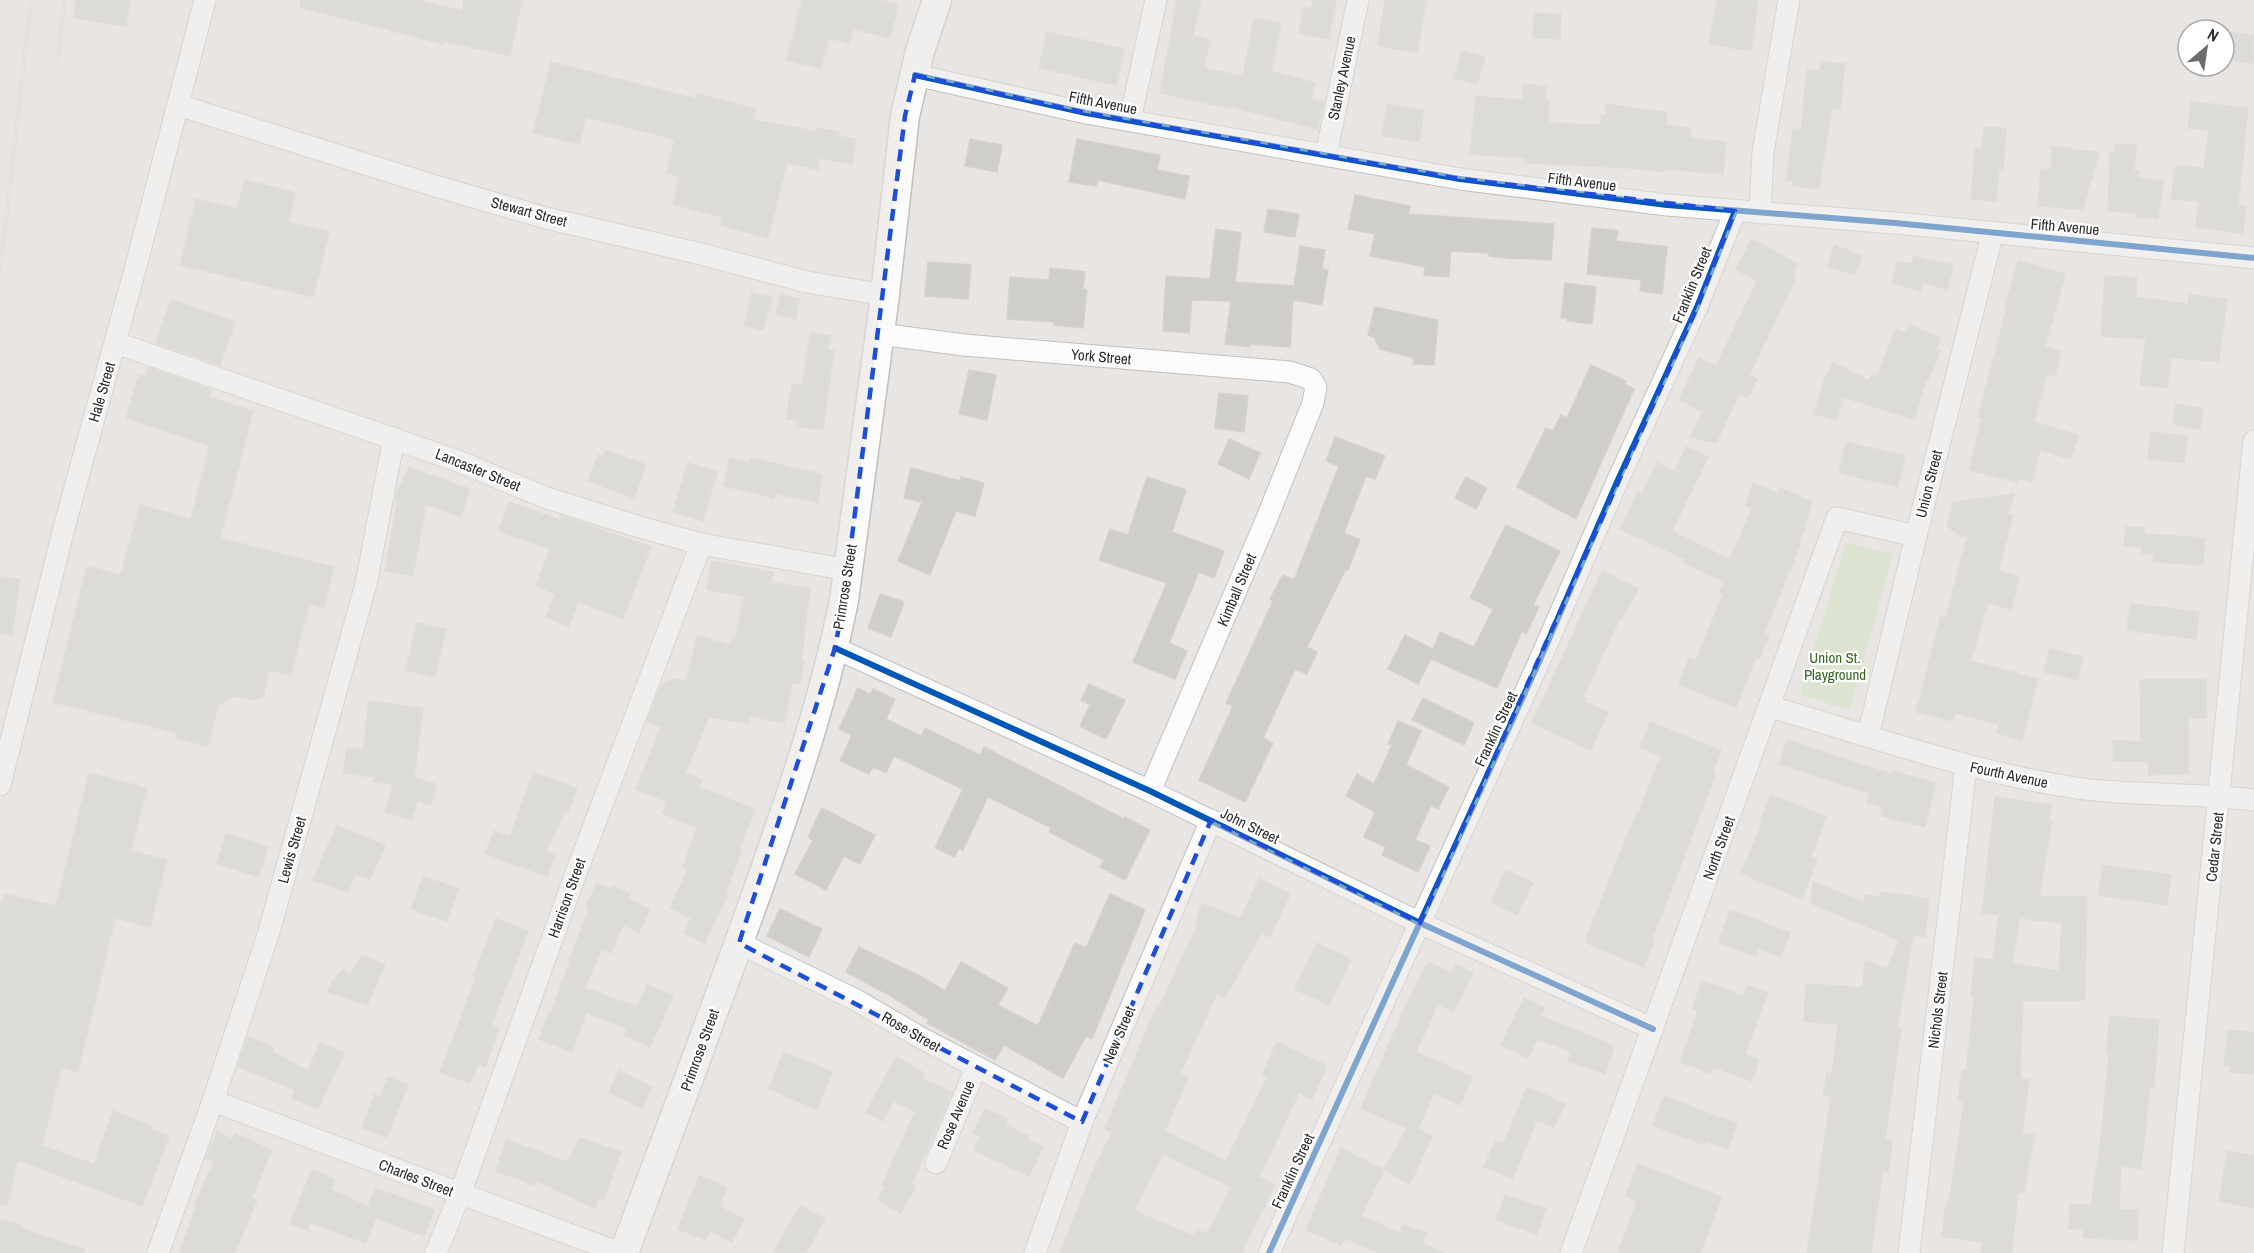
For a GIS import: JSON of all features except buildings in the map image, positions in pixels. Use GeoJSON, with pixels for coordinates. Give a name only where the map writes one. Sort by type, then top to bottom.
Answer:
{"type":"FeatureCollection","features":[{"type":"Feature","properties":{"kind":"main road","name":"Primrose Street"},"geometry":{"type":"LineString","coordinates":[[622,1253],[739,943],[800,768],[835,648],[849,570],[885,295],[905,117],[927,27],[937,0]]}},
{"type":"Feature","properties":{"kind":"street","name":"Hale Street"},"geometry":{"type":"LineString","coordinates":[[0,785],[65,524],[116,342],[205,0]]}},
{"type":"Feature","properties":{"kind":"street"},"geometry":{"type":"LineString","coordinates":[[1130,120],[1156,0]]}},
{"type":"Feature","properties":{"kind":"street","name":"Stanley Avenue"},"geometry":{"type":"LineString","coordinates":[[1326,155],[1358,0]]}},
{"type":"Feature","properties":{"kind":"street"},"geometry":{"type":"LineString","coordinates":[[1760,213],[1763,152],[1788,0]]}},
{"type":"Feature","properties":{"kind":"street","name":"Fifth Avenue"},"geometry":{"type":"LineString","coordinates":[[915,75],[1130,120],[1460,179],[1667,205],[1993,232],[2254,258]]}},
{"type":"Feature","properties":{"kind":"street","name":"Stewart Street"},"geometry":{"type":"LineString","coordinates":[[178,105],[432,185],[546,218],[697,253],[807,282],[885,295]]}},
{"type":"Feature","properties":{"kind":"street","name":"Franklin Street"},"geometry":{"type":"LineString","coordinates":[[1269,1253],[1539,662],[1697,307],[1735,211]]}},
{"type":"Feature","properties":{"kind":"street","name":"Union Street"},"geometry":{"type":"LineString","coordinates":[[1868,736],[1993,232]]}},
{"type":"Feature","properties":{"kind":"street","name":"York Street"},"geometry":{"type":"LineString","coordinates":[[880,334],[964,345],[1290,372],[1311,379],[1316,387]]}},
{"type":"Feature","properties":{"kind":"street","name":"Lancaster Street"},"geometry":{"type":"LineString","coordinates":[[116,342],[458,461],[544,496],[701,544],[849,570]]}},
{"type":"Feature","properties":{"kind":"street","name":"Kimball Street"},"geometry":{"type":"LineString","coordinates":[[1150,791],[1265,524],[1313,403],[1316,387]]}},
{"type":"Feature","properties":{"kind":"street","name":"Lewis Street"},"geometry":{"type":"LineString","coordinates":[[158,1253],[213,1101],[268,935],[360,606],[394,438]]}},
{"type":"Feature","properties":{"kind":"street","name":"Cedar Street"},"geometry":{"type":"LineString","coordinates":[[2173,1253],[2249,540],[2254,441]]}},
{"type":"Feature","properties":{"kind":"street","name":"North Street"},"geometry":{"type":"LineString","coordinates":[[1571,1253],[1838,518],[1916,536]]}},
{"type":"Feature","properties":{"kind":"street","name":"Harrison Street"},"geometry":{"type":"LineString","coordinates":[[436,1253],[460,1194],[580,862],[701,544]]}},
{"type":"Feature","properties":{"kind":"street","name":"John Street"},"geometry":{"type":"LineString","coordinates":[[835,648],[1150,791],[1420,923],[1653,1029]]}},
{"type":"Feature","properties":{"kind":"street","name":"Fourth Avenue"},"geometry":{"type":"LineString","coordinates":[[1771,707],[1966,766],[2060,786],[2138,794],[2220,796],[2254,800]]}},
{"type":"Feature","properties":{"kind":"street","name":"Nichols Street"},"geometry":{"type":"LineString","coordinates":[[1909,1253],[1966,766]]}},
{"type":"Feature","properties":{"kind":"street","name":"New Street"},"geometry":{"type":"LineString","coordinates":[[1035,1253],[1082,1122],[1211,820]]}},
{"type":"Feature","properties":{"kind":"street","name":"Rose Street"},"geometry":{"type":"LineString","coordinates":[[739,943],[856,1000],[976,1068],[1082,1122]]}},
{"type":"Feature","properties":{"kind":"street","name":"Rose Avenue"},"geometry":{"type":"LineString","coordinates":[[936,1162],[976,1068]]}},
{"type":"Feature","properties":{"kind":"street","name":"Charles Street"},"geometry":{"type":"LineString","coordinates":[[213,1101],[622,1253]]}},
{"type":"Feature","properties":{"kind":"highlighted area"},"geometry":{"type":"Polygon","coordinates":[[[915,75],[1086,113],[1460,179],[1735,211],[1697,307],[1420,923],[1211,820],[1082,1122],[739,943],[835,648],[844,600],[905,116],[915,75]]]}},
{"type":"Feature","properties":{"kind":"green space","name":"Union St. Playground"},"geometry":{"type":"Polygon","coordinates":[[[1846,543],[1893,554],[1850,710],[1800,694],[1846,543]]]}},
{"type":"Feature","properties":{"kind":"railway"},"geometry":{"type":"LineString","coordinates":[[0,272],[31,0]]}},
{"type":"Feature","properties":{"kind":"railway"},"geometry":{"type":"LineString","coordinates":[[58,61],[64,0]]}},
{"type":"Feature","properties":{"kind":"cycle path"},"geometry":{"type":"LineString","coordinates":[[915,75],[1086,113],[1460,179],[1667,205],[1895,223],[2254,258]]}},
{"type":"Feature","properties":{"kind":"cycle path"},"geometry":{"type":"LineString","coordinates":[[1269,1253],[1539,662],[1617,482],[1697,307],[1735,211]]}},
{"type":"Feature","properties":{"kind":"cycle path"},"geometry":{"type":"LineString","coordinates":[[835,648],[1150,791],[1420,923],[1653,1029]]}}]}
